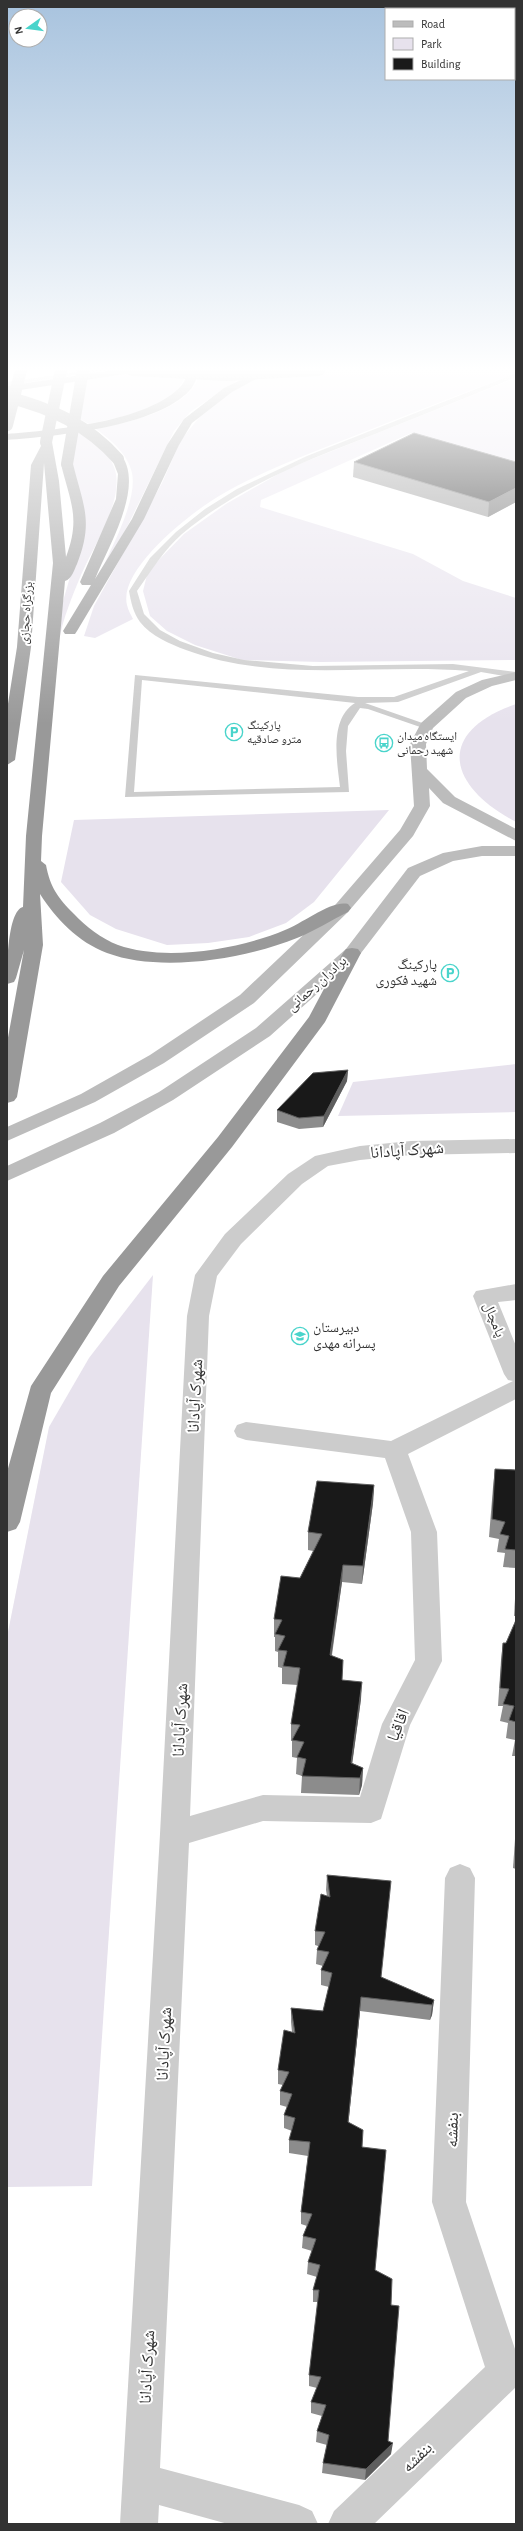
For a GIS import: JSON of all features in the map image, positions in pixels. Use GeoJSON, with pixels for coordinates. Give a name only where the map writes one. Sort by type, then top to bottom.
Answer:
{"type":"FeatureCollection","features":[{"type":"Feature","properties":{"kind":"highway","name":"بزرگراه حجازی"},"geometry":{"type":"LineString","coordinates":[[7,760],[24,647],[41,488]]}},
{"type":"Feature","properties":{"kind":"highway"},"geometry":{"type":"LineString","coordinates":[[7,1098],[34,945],[31,895],[34,836],[43,722],[58,590],[60,548],[48,488]]}},
{"type":"Feature","properties":{"kind":"highway"},"geometry":{"type":"LineString","coordinates":[[58,590],[68,568],[80,529],[79,504],[74,488]]}},
{"type":"Feature","properties":{"kind":"highway"},"geometry":{"type":"LineString","coordinates":[[43,722],[70,631],[87,582],[119,510],[124,488]]}},
{"type":"Feature","properties":{"kind":"highway"},"geometry":{"type":"LineString","coordinates":[[70,631],[138,519],[153,488]]}},
{"type":"Feature","properties":{"kind":"highway"},"geometry":{"type":"LineString","coordinates":[[34,836],[41,883],[57,907],[78,929],[113,948],[156,957],[190,957],[224,953],[251,948],[292,934],[342,908]]}},
{"type":"Feature","properties":{"kind":"highway"},"geometry":{"type":"LineString","coordinates":[[7,978],[31,895]]}},
{"type":"Feature","properties":{"kind":"highway"},"geometry":{"type":"LineString","coordinates":[[7,1522],[39,1392],[111,1281],[225,1142],[318,1018],[352,953]]}},
{"type":"Feature","properties":{"kind":"main road"},"geometry":{"type":"LineString","coordinates":[[7,1135],[88,1098],[157,1059],[247,999],[342,908],[407,832],[422,806],[421,771],[418,744],[426,726],[460,695],[487,683],[516,676]]}},
{"type":"Feature","properties":{"kind":"main road"},"geometry":{"type":"LineString","coordinates":[[421,771],[449,800],[516,836]]}},
{"type":"Feature","properties":{"kind":"main road","name":"برادران رحمانی"},"geometry":{"type":"LineString","coordinates":[[7,1174],[107,1128],[166,1096],[263,1032],[352,953],[414,872],[449,857],[482,851],[516,851]]}},
{"type":"Feature","properties":{"kind":"street","name":"شهرک آپادانا"},"geometry":{"type":"LineString","coordinates":[[139,2524],[175,1834],[198,1316],[206,1275],[233,1239],[295,1179],[322,1161],[360,1153],[411,1148],[516,1146]]}},
{"type":"Feature","properties":{"kind":"street","name":"پامچال"},"geometry":{"type":"LineString","coordinates":[[516,1292],[484,1296],[516,1374]]}},
{"type":"Feature","properties":{"kind":"street"},"geometry":{"type":"LineString","coordinates":[[246,1431],[394,1450],[516,1389]]}},
{"type":"Feature","properties":{"kind":"street","name":"اقاقیا"},"geometry":{"type":"LineString","coordinates":[[175,1834],[263,1808],[371,1810],[396,1724],[429,1662],[424,1532],[394,1450]]}},
{"type":"Feature","properties":{"kind":"street","name":"بنفشه"},"geometry":{"type":"LineString","coordinates":[[346,2524],[511,2373],[449,2202],[460,1878]]}},
{"type":"Feature","properties":{"kind":"street"},"geometry":{"type":"LineString","coordinates":[[141,2482],[299,2524]]}},
{"type":"Feature","properties":{"kind":"lane"},"geometry":{"type":"LineString","coordinates":[[246,488],[226,499],[170,541],[145,568],[133,591],[141,617],[162,636],[190,649],[224,659],[305,668],[369,670],[452,667],[483,669],[516,676]]}},
{"type":"Feature","properties":{"kind":"lane"},"geometry":{"type":"LineString","coordinates":[[383,712],[381,705],[483,669]]}},
{"type":"Feature","properties":{"kind":"lane"},"geometry":{"type":"LineString","coordinates":[[395,700],[358,700],[138,677],[129,795],[345,790],[341,751],[343,726],[357,705],[369,706],[426,726]]}},
{"type":"Feature","properties":{"kind":"green space"},"geometry":{"type":"Polygon","coordinates":[[[77,488],[116,488],[112,507],[100,537],[71,599],[59,641],[61,608],[84,529],[85,516],[77,488]]]}},
{"type":"Feature","properties":{"kind":"green space"},"geometry":{"type":"Polygon","coordinates":[[[132,488],[146,488],[128,525],[98,578],[127,512],[132,488]]]}},
{"type":"Feature","properties":{"kind":"green space"},"geometry":{"type":"Polygon","coordinates":[[[159,488],[233,488],[192,515],[176,528],[145,559],[134,575],[127,591],[127,605],[133,619],[95,638],[84,636],[94,606],[159,488]]]}},
{"type":"Feature","properties":{"kind":"green space"},"geometry":{"type":"Polygon","coordinates":[[[254,488],[288,488],[261,500],[260,507],[413,554],[463,581],[516,598],[516,660],[321,662],[242,660],[195,645],[167,631],[150,616],[143,591],[148,571],[184,534],[226,504],[254,488]]]}},
{"type":"Feature","properties":{"kind":"green space"},"geometry":{"type":"Polygon","coordinates":[[[516,704],[516,822],[493,808],[476,793],[465,777],[460,761],[462,745],[472,730],[489,716],[516,704]]]}},
{"type":"Feature","properties":{"kind":"green space"},"geometry":{"type":"Polygon","coordinates":[[[389,810],[314,902],[286,923],[249,937],[208,943],[167,945],[116,929],[90,915],[61,882],[74,820],[389,810]]]}},
{"type":"Feature","properties":{"kind":"green space"},"geometry":{"type":"Polygon","coordinates":[[[516,1064],[516,1112],[338,1116],[353,1082],[516,1064]]]}},
{"type":"Feature","properties":{"kind":"green space"},"geometry":{"type":"Polygon","coordinates":[[[153,1275],[92,2186],[7,2187],[7,1637],[49,1427],[89,1358],[153,1275]]]}},
{"type":"Feature","properties":{"kind":"building"},"geometry":{"type":"Polygon","coordinates":[[[442,488],[516,488],[489,502],[442,488]]]}},
{"type":"Feature","properties":{"kind":"building"},"geometry":{"type":"Polygon","coordinates":[[[348,1070],[324,1116],[299,1118],[277,1110],[313,1073],[348,1070]]]}},
{"type":"Feature","properties":{"kind":"building"},"geometry":{"type":"Polygon","coordinates":[[[495,1469],[516,1470],[516,1550],[505,1549],[509,1536],[500,1534],[505,1522],[492,1519],[495,1469]]]}},
{"type":"Feature","properties":{"kind":"building"},"geometry":{"type":"Polygon","coordinates":[[[317,1481],[374,1485],[363,1566],[343,1565],[330,1655],[343,1660],[342,1680],[362,1682],[351,1763],[363,1768],[360,1778],[302,1776],[306,1759],[297,1757],[304,1742],[292,1740],[300,1725],[291,1724],[300,1668],[283,1666],[287,1651],[278,1650],[285,1636],[275,1634],[282,1620],[274,1619],[281,1576],[300,1578],[322,1534],[308,1532],[317,1481]]]}},
{"type":"Feature","properties":{"kind":"building"},"geometry":{"type":"Polygon","coordinates":[[[516,1620],[516,1722],[509,1720],[514,1706],[503,1704],[509,1689],[500,1688],[503,1643],[506,1643],[516,1620]]]}},
{"type":"Feature","properties":{"kind":"building"},"geometry":{"type":"Polygon","coordinates":[[[327,1875],[391,1881],[381,1977],[434,2000],[432,2005],[361,1997],[348,2122],[363,2130],[362,2147],[386,2150],[375,2270],[392,2279],[391,2305],[399,2306],[388,2441],[393,2443],[366,2469],[323,2463],[329,2435],[317,2431],[326,2405],[311,2402],[321,2377],[309,2375],[319,2290],[313,2290],[320,2265],[308,2262],[316,2239],[303,2236],[312,2214],[301,2212],[310,2142],[289,2140],[295,2118],[284,2115],[292,2094],[280,2091],[289,2072],[278,2070],[284,2030],[295,2033],[291,2008],[323,2011],[332,1973],[321,1970],[329,1952],[317,1950],[325,1932],[315,1931],[321,1894],[330,1897],[327,1875]]]}},
{"type":"Feature","properties":{"kind":"place","name":"پارکینگ مترو صادقیه"},"geometry":{"type":"Point","coordinates":[234,732]}},
{"type":"Feature","properties":{"kind":"place","name":"ایستگاه میدان شهید رحمانی"},"geometry":{"type":"Point","coordinates":[384,743]}},
{"type":"Feature","properties":{"kind":"place","name":"پارکینگ شهید فکوری"},"geometry":{"type":"Point","coordinates":[450,973]}},
{"type":"Feature","properties":{"kind":"place","name":"دبیرستان پسرانه مهدی"},"geometry":{"type":"Point","coordinates":[300,1336]}}]}
